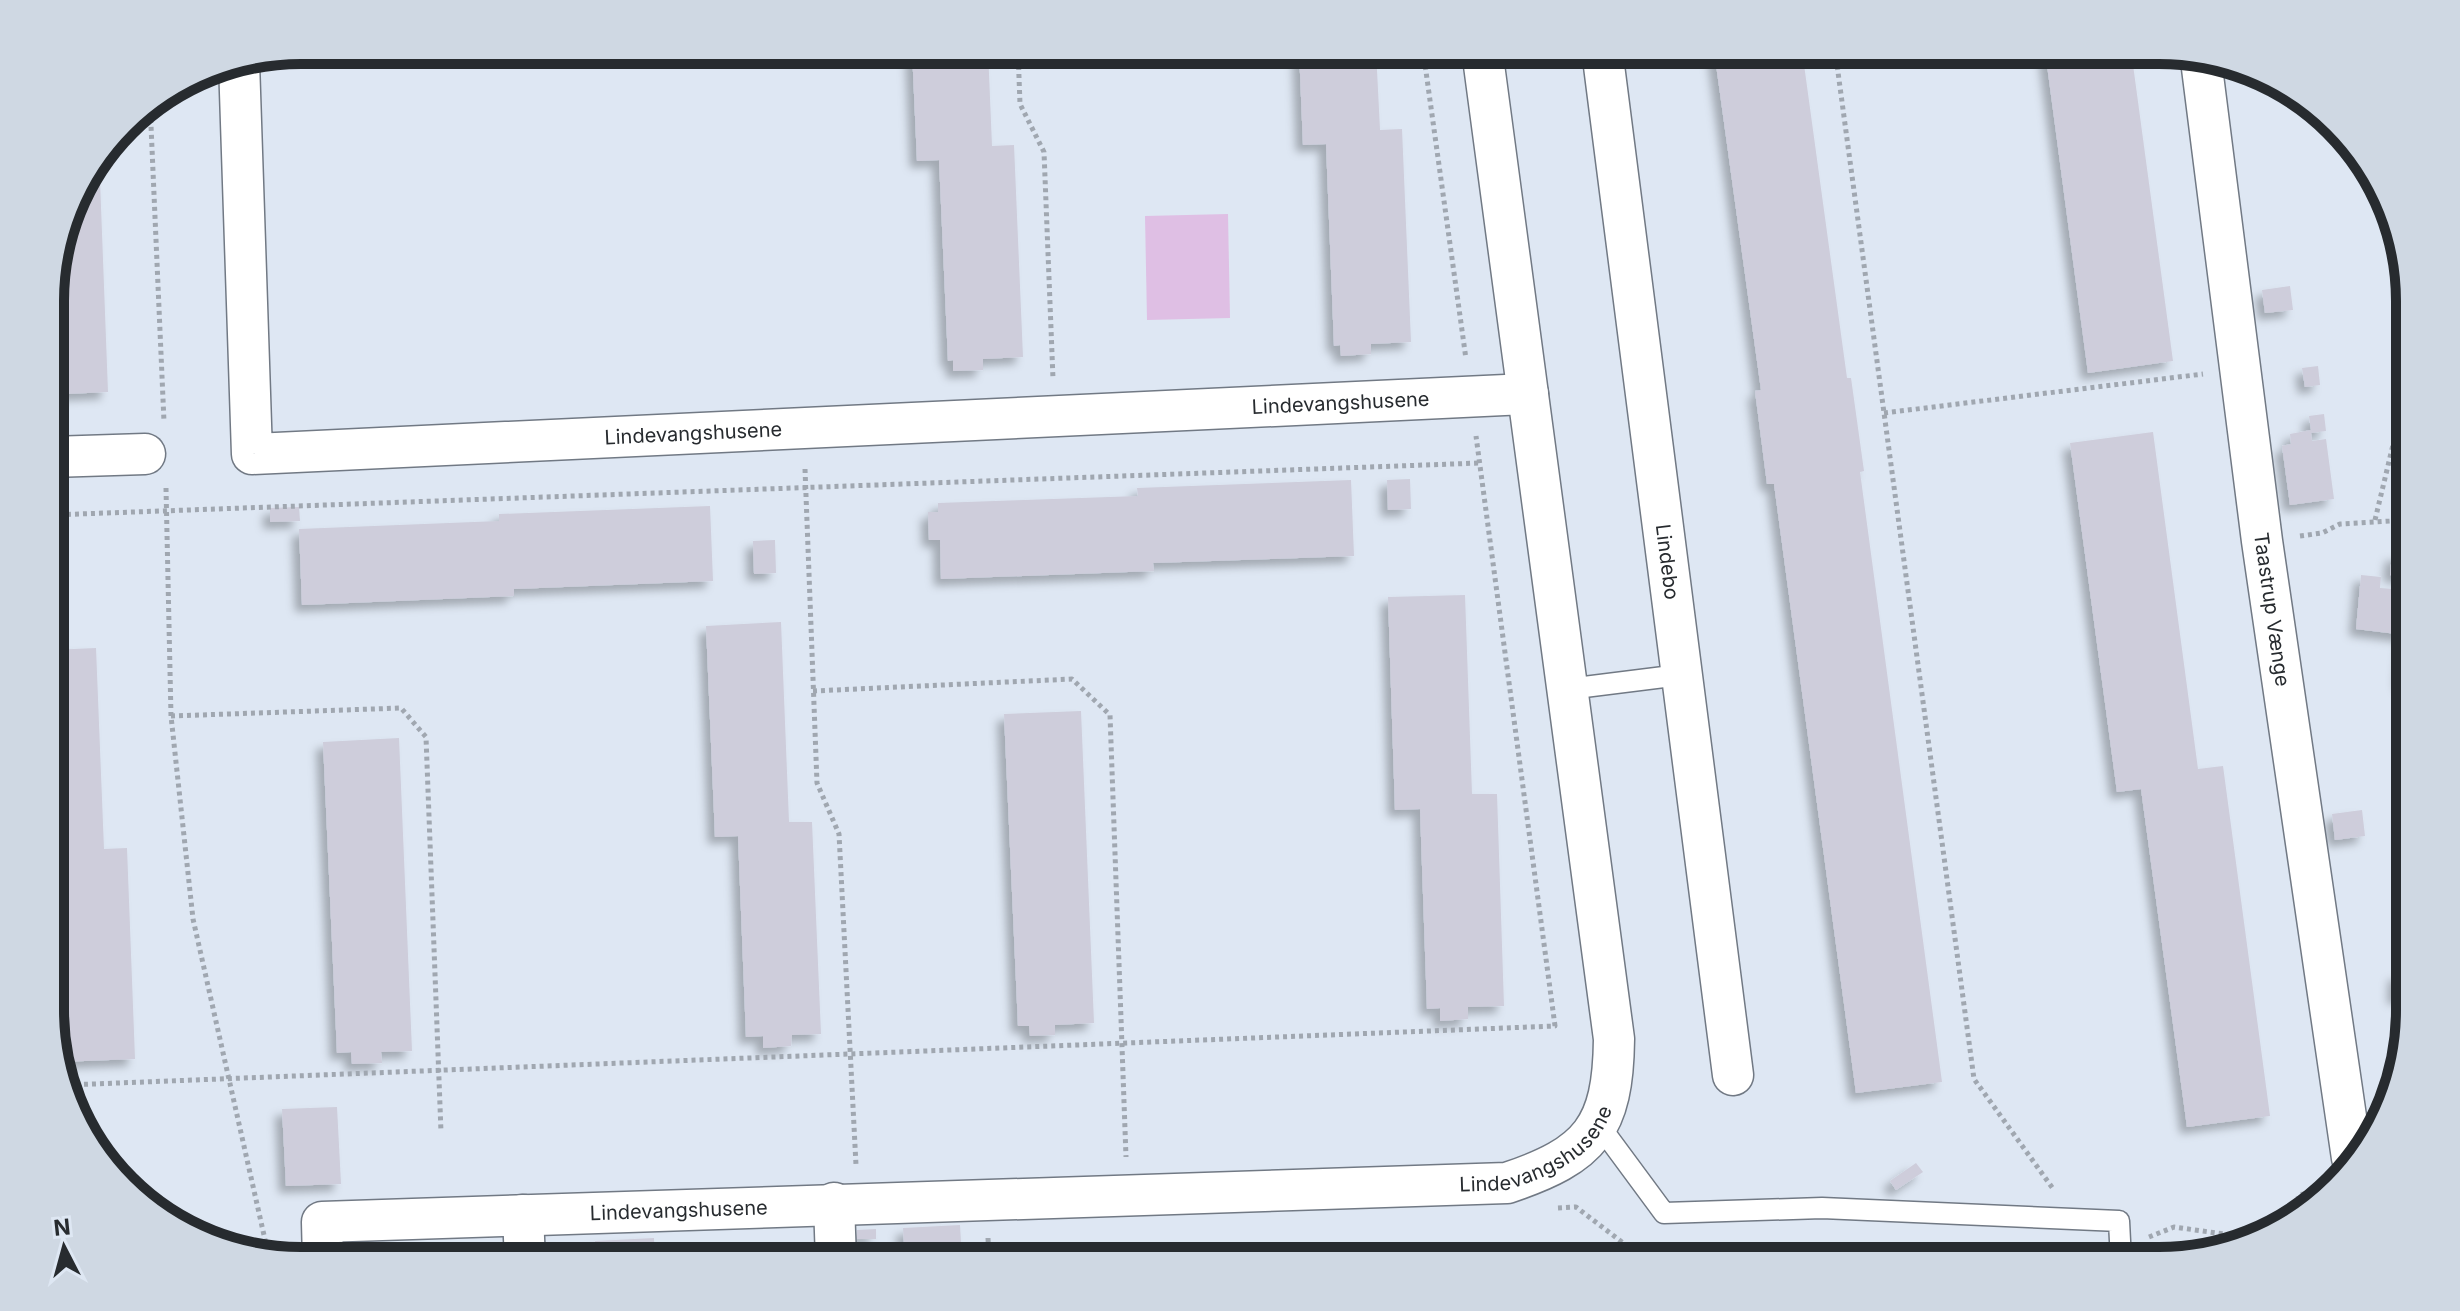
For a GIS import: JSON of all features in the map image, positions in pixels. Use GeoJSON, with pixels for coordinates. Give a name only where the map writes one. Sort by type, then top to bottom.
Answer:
{"type":"FeatureCollection","features":[{"type":"Feature","properties":{"kind":"street","name":"Lindevangshusene"},"geometry":{"type":"LineString","coordinates":[[322,1242],[523,1215],[846,1202],[1507,1183],[1546,1170],[1576,1153],[1599,1125],[1613,1085],[1614,1039],[1484,64]]}},
{"type":"Feature","properties":{"kind":"street","name":"Lindebo"},"geometry":{"type":"LineString","coordinates":[[1604,64],[1733,1075]]}},
{"type":"Feature","properties":{"kind":"street","name":"Taastrup Vænge"},"geometry":{"type":"LineString","coordinates":[[2202,68],[2262,541],[2351,1149]]}},
{"type":"Feature","properties":{"kind":"street","name":"Lindevangshusene"},"geometry":{"type":"LineString","coordinates":[[239,72],[252,454],[1528,394]]}},
{"type":"Feature","properties":{"kind":"street"},"geometry":{"type":"LineString","coordinates":[[65,457],[158,457]]}},
{"type":"Feature","properties":{"kind":"street"},"geometry":{"type":"LineString","coordinates":[[838,1247],[846,1202]]}},
{"type":"Feature","properties":{"kind":"street"},"geometry":{"type":"LineString","coordinates":[[523,1215],[524,1247]]}},
{"type":"Feature","properties":{"kind":"lane"},"geometry":{"type":"LineString","coordinates":[[1568,689],[1680,675]]}},
{"type":"Feature","properties":{"kind":"lane"},"geometry":{"type":"LineString","coordinates":[[1599,1125],[1664,1213],[1822,1208],[2119,1221],[2120,1246]]}},
{"type":"Feature","properties":{"kind":"path"},"geometry":{"type":"LineString","coordinates":[[1019,64],[1020,104],[1044,152],[1054,415]]}},
{"type":"Feature","properties":{"kind":"path"},"geometry":{"type":"LineString","coordinates":[[77,1085],[1555,1026],[1425,64]]}},
{"type":"Feature","properties":{"kind":"path"},"geometry":{"type":"LineString","coordinates":[[1837,64],[1974,1079],[2075,1219]]}},
{"type":"Feature","properties":{"kind":"path"},"geometry":{"type":"LineString","coordinates":[[150,119],[158,457],[167,511],[171,716],[193,919],[266,1244]]}},
{"type":"Feature","properties":{"kind":"path"},"geometry":{"type":"LineString","coordinates":[[1884,413],[2240,369]]}},
{"type":"Feature","properties":{"kind":"path"},"geometry":{"type":"LineString","coordinates":[[803,427],[817,783],[839,834],[850,1054],[846,1202]]}},
{"type":"Feature","properties":{"kind":"path"},"geometry":{"type":"LineString","coordinates":[[2375,520],[2396,432]]}},
{"type":"Feature","properties":{"kind":"path"},"geometry":{"type":"LineString","coordinates":[[65,515],[1480,463]]}},
{"type":"Feature","properties":{"kind":"path"},"geometry":{"type":"LineString","coordinates":[[2262,541],[2322,533],[2340,524],[2396,520]]}},
{"type":"Feature","properties":{"kind":"path"},"geometry":{"type":"LineString","coordinates":[[813,691],[1072,679],[1110,715],[1128,1194]]}},
{"type":"Feature","properties":{"kind":"path"},"geometry":{"type":"LineString","coordinates":[[171,716],[401,708],[426,737],[441,1132]]}},
{"type":"Feature","properties":{"kind":"shaded area"},"geometry":{"type":"Polygon","coordinates":[[[1228,214],[1230,318],[1147,320],[1145,216],[1228,214]]]}},
{"type":"Feature","properties":{"kind":"building"},"geometry":{"type":"Polygon","coordinates":[[[913,64],[989,64],[992,146],[1014,145],[1023,357],[983,359],[983,370],[953,371],[953,360],[948,361],[939,160],[917,161],[913,64]]]}},
{"type":"Feature","properties":{"kind":"building"},"geometry":{"type":"Polygon","coordinates":[[[1300,64],[1377,64],[1380,130],[1402,129],[1411,342],[1371,344],[1371,354],[1341,356],[1340,345],[1334,346],[1326,144],[1303,145],[1300,64]]]}},
{"type":"Feature","properties":{"kind":"building"},"geometry":{"type":"Polygon","coordinates":[[[1716,64],[1804,64],[1847,378],[1851,378],[1864,471],[1860,472],[1942,1082],[1856,1093],[1774,484],[1767,484],[1755,391],[1761,390],[1716,64]]]}},
{"type":"Feature","properties":{"kind":"building"},"geometry":{"type":"Polygon","coordinates":[[[2047,64],[2133,64],[2173,361],[2088,373],[2047,64]]]}},
{"type":"Feature","properties":{"kind":"building"},"geometry":{"type":"Polygon","coordinates":[[[100,180],[108,392],[66,394],[65,406],[66,270],[82,210],[100,180]]]}},
{"type":"Feature","properties":{"kind":"building"},"geometry":{"type":"Polygon","coordinates":[[[2290,286],[2293,310],[2265,313],[2262,290],[2290,286]]]}},
{"type":"Feature","properties":{"kind":"building"},"geometry":{"type":"Polygon","coordinates":[[[2318,366],[2320,385],[2305,387],[2302,368],[2318,366]]]}},
{"type":"Feature","properties":{"kind":"building"},"geometry":{"type":"Polygon","coordinates":[[[2324,414],[2326,431],[2311,433],[2312,441],[2326,439],[2334,499],[2290,505],[2282,446],[2291,444],[2290,434],[2311,430],[2309,416],[2324,414]]]}},
{"type":"Feature","properties":{"kind":"building"},"geometry":{"type":"Polygon","coordinates":[[[2153,432],[2198,769],[2223,766],[2270,1116],[2187,1127],[2141,789],[2117,792],[2070,443],[2153,432]]]}},
{"type":"Feature","properties":{"kind":"building"},"geometry":{"type":"Polygon","coordinates":[[[1410,479],[1411,509],[1388,510],[1387,480],[1410,479]]]}},
{"type":"Feature","properties":{"kind":"building"},"geometry":{"type":"Polygon","coordinates":[[[1351,480],[1354,556],[1153,563],[1154,571],[941,579],[940,540],[929,540],[928,512],[938,512],[938,503],[1138,496],[1137,488],[1351,480]]]}},
{"type":"Feature","properties":{"kind":"building"},"geometry":{"type":"Polygon","coordinates":[[[710,506],[713,581],[514,589],[514,596],[302,605],[299,529],[499,521],[499,514],[710,506]]]}},
{"type":"Feature","properties":{"kind":"building"},"geometry":{"type":"Polygon","coordinates":[[[299,507],[300,521],[270,522],[270,508],[299,507]]]}},
{"type":"Feature","properties":{"kind":"building"},"geometry":{"type":"Polygon","coordinates":[[[775,540],[776,573],[754,574],[753,541],[775,540]]]}},
{"type":"Feature","properties":{"kind":"building"},"geometry":{"type":"Polygon","coordinates":[[[2392,554],[2396,554],[2396,576],[2390,575],[2392,554]]]}},
{"type":"Feature","properties":{"kind":"building"},"geometry":{"type":"Polygon","coordinates":[[[2361,575],[2381,577],[2380,588],[2396,589],[2396,634],[2356,629],[2361,575]]]}},
{"type":"Feature","properties":{"kind":"building"},"geometry":{"type":"Polygon","coordinates":[[[1465,595],[1472,794],[1497,794],[1504,1006],[1468,1007],[1468,1019],[1440,1021],[1440,1008],[1427,1009],[1420,809],[1395,810],[1388,597],[1465,595]]]}},
{"type":"Feature","properties":{"kind":"building"},"geometry":{"type":"Polygon","coordinates":[[[781,622],[789,822],[812,822],[821,1034],[792,1035],[791,1046],[763,1048],[763,1036],[746,1037],[738,836],[715,837],[706,626],[781,622]]]}},
{"type":"Feature","properties":{"kind":"building"},"geometry":{"type":"Polygon","coordinates":[[[96,648],[104,849],[127,848],[135,1059],[70,1062],[66,1041],[64,649],[96,648]]]}},
{"type":"Feature","properties":{"kind":"building"},"geometry":{"type":"Polygon","coordinates":[[[1081,711],[1094,1023],[1055,1025],[1055,1035],[1030,1036],[1029,1026],[1018,1026],[1004,714],[1081,711]]]}},
{"type":"Feature","properties":{"kind":"building"},"geometry":{"type":"Polygon","coordinates":[[[399,738],[412,1051],[381,1052],[382,1063],[352,1064],[351,1052],[337,1053],[323,742],[399,738]]]}},
{"type":"Feature","properties":{"kind":"building"},"geometry":{"type":"Polygon","coordinates":[[[2362,810],[2365,836],[2335,840],[2332,814],[2362,810]]]}},
{"type":"Feature","properties":{"kind":"building"},"geometry":{"type":"Polygon","coordinates":[[[337,1107],[341,1184],[286,1186],[282,1109],[337,1107]]]}},
{"type":"Feature","properties":{"kind":"building"},"geometry":{"type":"Polygon","coordinates":[[[1916,1163],[1923,1172],[1896,1190],[1890,1181],[1916,1163]]]}},
{"type":"Feature","properties":{"kind":"building"},"geometry":{"type":"Polygon","coordinates":[[[960,1225],[961,1247],[904,1247],[903,1228],[960,1225]]]}},
{"type":"Feature","properties":{"kind":"building"},"geometry":{"type":"Polygon","coordinates":[[[876,1229],[876,1239],[857,1239],[857,1230],[876,1229]]]}},
{"type":"Feature","properties":{"kind":"building"},"geometry":{"type":"Polygon","coordinates":[[[654,1238],[654,1247],[595,1247],[595,1241],[654,1238]]]}},
{"type":"Feature","properties":{"kind":"building"},"geometry":{"type":"Polygon","coordinates":[[[547,1243],[561,1243],[561,1247],[547,1247],[547,1243]]]}}]}
